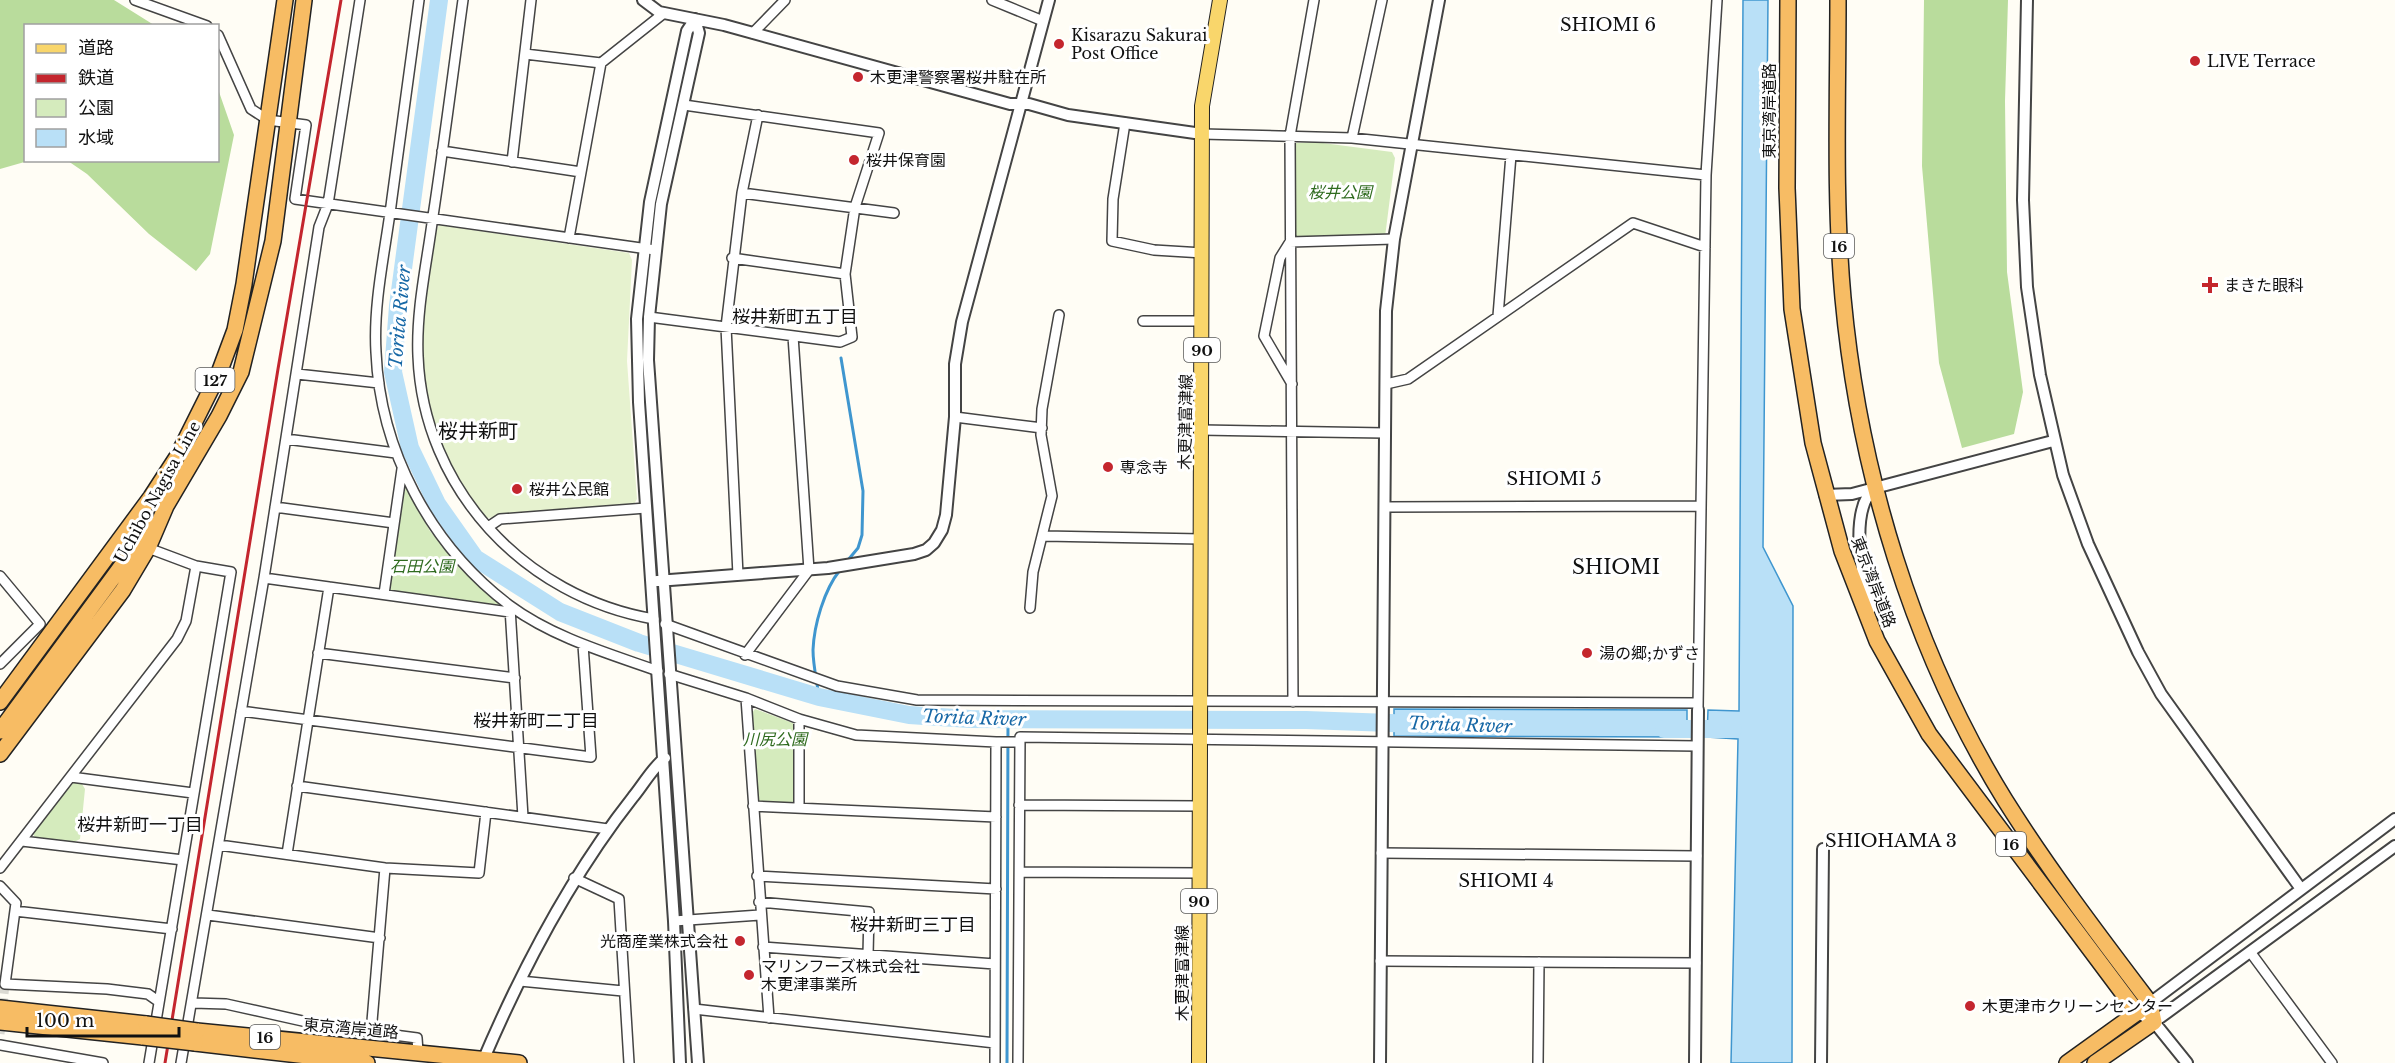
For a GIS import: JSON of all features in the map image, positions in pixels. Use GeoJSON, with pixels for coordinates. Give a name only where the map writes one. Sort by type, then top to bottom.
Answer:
{"type":"FeatureCollection","features":[{"type":"Feature","properties":{"kind":"highway","name":"Uchibo Nagisa Line"},"geometry":{"type":"LineString","coordinates":[[0,702],[151,497],[177,457],[219,373],[237,318],[285,0]]}},
{"type":"Feature","properties":{"kind":"highway","name":"Uchibo Nagisa Line"},"geometry":{"type":"LineString","coordinates":[[0,754],[123,590],[148,548],[166,506],[219,416],[241,372],[273,241],[304,0]]}},
{"type":"Feature","properties":{"kind":"highway","name":"東京湾岸道路"},"geometry":{"type":"LineString","coordinates":[[1838,0],[1838,179],[1841,279],[1853,381],[1875,488],[1898,564],[1919,622],[1948,690],[1999,789],[2069,893],[2150,1003],[2154,1022]]}},
{"type":"Feature","properties":{"kind":"highway","name":"東京湾岸道路"},"geometry":{"type":"LineString","coordinates":[[1788,2],[1787,188],[1790,281],[1804,395],[1826,495],[1855,587],[1892,671],[1946,759],[2137,1012]]}},
{"type":"Feature","properties":{"kind":"highway","name":"127"},"geometry":{"type":"LineString","coordinates":[[0,731],[166,506]]}},
{"type":"Feature","properties":{"kind":"highway"},"geometry":{"type":"LineString","coordinates":[[2067,1063],[2150,1003]]}},
{"type":"Feature","properties":{"kind":"highway","name":"東京湾岸道路"},"geometry":{"type":"LineString","coordinates":[[0,1008],[367,1063]]}},
{"type":"Feature","properties":{"kind":"highway","name":"東京湾岸道路"},"geometry":{"type":"LineString","coordinates":[[0,1022],[144,1031]]}},
{"type":"Feature","properties":{"kind":"highway"},"geometry":{"type":"LineString","coordinates":[[2095,1063],[2154,1022]]}},
{"type":"Feature","properties":{"kind":"highway","name":"東京湾岸道路"},"geometry":{"type":"LineString","coordinates":[[196,1037],[418,1052],[483,1061],[519,1063]]}},
{"type":"Feature","properties":{"kind":"main road","name":"木更津富津線"},"geometry":{"type":"LineString","coordinates":[[1199,702],[1203,321],[1202,134],[1205,77],[1220,0]]}},
{"type":"Feature","properties":{"kind":"main road","name":"90"},"geometry":{"type":"LineString","coordinates":[[1199,702],[1199,740]]}},
{"type":"Feature","properties":{"kind":"main road","name":"木更津富津線"},"geometry":{"type":"LineString","coordinates":[[1199,740],[1199,1063]]}},
{"type":"Feature","properties":{"kind":"street"},"geometry":{"type":"LineString","coordinates":[[135,0],[201,24]]}},
{"type":"Feature","properties":{"kind":"street"},"geometry":{"type":"LineString","coordinates":[[181,1063],[264,578],[319,227],[328,204],[360,0]]}},
{"type":"Feature","properties":{"kind":"street"},"geometry":{"type":"LineString","coordinates":[[420,0],[376,324],[379,383],[388,430],[396,453],[424,513],[441,537],[510,609],[583,645],[658,671]]}},
{"type":"Feature","properties":{"kind":"street"},"geometry":{"type":"LineString","coordinates":[[464,0],[442,151],[429,219],[418,329],[418,358],[423,391],[439,448],[456,484],[488,527],[501,544],[531,569],[562,589],[594,604],[654,619]]}},
{"type":"Feature","properties":{"kind":"street"},"geometry":{"type":"LineString","coordinates":[[512,162],[531,0]]}},
{"type":"Feature","properties":{"kind":"street"},"geometry":{"type":"LineString","coordinates":[[643,0],[664,13],[753,33],[1010,104],[1125,123],[1202,134],[1352,138],[1706,175]]}},
{"type":"Feature","properties":{"kind":"street"},"geometry":{"type":"LineString","coordinates":[[753,33],[785,0]]}},
{"type":"Feature","properties":{"kind":"street"},"geometry":{"type":"LineString","coordinates":[[993,0],[1043,21]]}},
{"type":"Feature","properties":{"kind":"street"},"geometry":{"type":"LineString","coordinates":[[657,581],[808,570],[914,554],[926,550],[934,543],[942,530],[946,515],[955,417],[955,364],[962,322],[1049,0]]}},
{"type":"Feature","properties":{"kind":"street"},"geometry":{"type":"LineString","coordinates":[[1293,702],[1290,136],[1314,0]]}},
{"type":"Feature","properties":{"kind":"street"},"geometry":{"type":"LineString","coordinates":[[1352,138],[1382,0]]}},
{"type":"Feature","properties":{"kind":"street"},"geometry":{"type":"LineString","coordinates":[[1380,1063],[1386,311],[1394,239],[1439,0]]}},
{"type":"Feature","properties":{"kind":"street"},"geometry":{"type":"LineString","coordinates":[[1695,1063],[1697,742],[1706,175],[1717,0]]}},
{"type":"Feature","properties":{"kind":"street"},"geometry":{"type":"LineString","coordinates":[[2027,0],[2024,243],[2030,307],[2053,441],[2088,544],[2148,672],[2184,730],[2301,889]]}},
{"type":"Feature","properties":{"kind":"street"},"geometry":{"type":"LineString","coordinates":[[569,238],[601,63],[664,13]]}},
{"type":"Feature","properties":{"kind":"street"},"geometry":{"type":"LineString","coordinates":[[680,1063],[669,758],[669,674],[665,624],[646,508],[637,359],[637,319],[650,249],[699,33],[695,19]]}},
{"type":"Feature","properties":{"kind":"street"},"geometry":{"type":"LineString","coordinates":[[695,19],[687,31],[650,202],[649,317],[657,581],[654,619],[686,920],[698,1063]]}},
{"type":"Feature","properties":{"kind":"street"},"geometry":{"type":"LineString","coordinates":[[219,37],[251,109],[268,120],[306,125],[296,199],[650,249]]}},
{"type":"Feature","properties":{"kind":"street"},"geometry":{"type":"LineString","coordinates":[[525,54],[601,63]]}},
{"type":"Feature","properties":{"kind":"street"},"geometry":{"type":"LineString","coordinates":[[649,317],[840,342],[852,337],[845,274],[855,207],[879,133],[684,105]]}},
{"type":"Feature","properties":{"kind":"street"},"geometry":{"type":"LineString","coordinates":[[738,575],[726,327],[732,258],[758,115]]}},
{"type":"Feature","properties":{"kind":"street"},"geometry":{"type":"LineString","coordinates":[[1125,123],[1113,199],[1112,241],[1154,250],[1203,253]]}},
{"type":"Feature","properties":{"kind":"street"},"geometry":{"type":"LineString","coordinates":[[442,151],[581,172]]}},
{"type":"Feature","properties":{"kind":"street"},"geometry":{"type":"LineString","coordinates":[[1498,316],[1511,154]]}},
{"type":"Feature","properties":{"kind":"street"},"geometry":{"type":"LineString","coordinates":[[742,193],[894,213]]}},
{"type":"Feature","properties":{"kind":"street"},"geometry":{"type":"LineString","coordinates":[[1386,384],[1408,379],[1633,223],[1705,247]]}},
{"type":"Feature","properties":{"kind":"street"},"geometry":{"type":"LineString","coordinates":[[1290,242],[1394,239]]}},
{"type":"Feature","properties":{"kind":"street"},"geometry":{"type":"LineString","coordinates":[[1290,242],[1280,258],[1264,336],[1293,386]]}},
{"type":"Feature","properties":{"kind":"street"},"geometry":{"type":"LineString","coordinates":[[732,258],[845,274]]}},
{"type":"Feature","properties":{"kind":"street"},"geometry":{"type":"LineString","coordinates":[[1030,608],[1034,572],[1052,496],[1042,428],[1042,409],[1059,315]]}},
{"type":"Feature","properties":{"kind":"street"},"geometry":{"type":"LineString","coordinates":[[1143,321],[1203,321]]}},
{"type":"Feature","properties":{"kind":"street"},"geometry":{"type":"LineString","coordinates":[[745,655],[808,570],[793,336]]}},
{"type":"Feature","properties":{"kind":"street"},"geometry":{"type":"LineString","coordinates":[[297,374],[379,383]]}},
{"type":"Feature","properties":{"kind":"street"},"geometry":{"type":"LineString","coordinates":[[955,417],[1042,428]]}},
{"type":"Feature","properties":{"kind":"street"},"geometry":{"type":"LineString","coordinates":[[1201,430],[1385,433]]}},
{"type":"Feature","properties":{"kind":"street"},"geometry":{"type":"LineString","coordinates":[[286,439],[396,453]]}},
{"type":"Feature","properties":{"kind":"street"},"geometry":{"type":"LineString","coordinates":[[1826,495],[1840,496],[1875,488],[2053,441]]}},
{"type":"Feature","properties":{"kind":"street"},"geometry":{"type":"LineString","coordinates":[[384,594],[402,467]]}},
{"type":"Feature","properties":{"kind":"street"},"geometry":{"type":"LineString","coordinates":[[1875,488],[1866,496],[1863,507],[1861,562],[1869,602],[1892,671]]}},
{"type":"Feature","properties":{"kind":"street"},"geometry":{"type":"LineString","coordinates":[[1385,507],[1701,506]]}},
{"type":"Feature","properties":{"kind":"street"},"geometry":{"type":"LineString","coordinates":[[275,507],[394,523]]}},
{"type":"Feature","properties":{"kind":"street"},"geometry":{"type":"LineString","coordinates":[[488,527],[500,519],[646,508]]}},
{"type":"Feature","properties":{"kind":"street"},"geometry":{"type":"LineString","coordinates":[[1044,536],[1201,539]]}},
{"type":"Feature","properties":{"kind":"street"},"geometry":{"type":"LineString","coordinates":[[148,548],[196,566],[231,572],[162,992],[158,1001],[148,1063]]}},
{"type":"Feature","properties":{"kind":"street"},"geometry":{"type":"LineString","coordinates":[[0,868],[177,639],[186,621],[196,566]]}},
{"type":"Feature","properties":{"kind":"street"},"geometry":{"type":"LineString","coordinates":[[0,576],[40,624],[0,664]]}},
{"type":"Feature","properties":{"kind":"street"},"geometry":{"type":"LineString","coordinates":[[264,578],[510,609]]}},
{"type":"Feature","properties":{"kind":"street"},"geometry":{"type":"LineString","coordinates":[[287,854],[329,587]]}},
{"type":"Feature","properties":{"kind":"street"},"geometry":{"type":"LineString","coordinates":[[510,609],[524,817]]}},
{"type":"Feature","properties":{"kind":"street"},"geometry":{"type":"LineString","coordinates":[[665,624],[745,655],[837,686],[916,700],[1698,706]]}},
{"type":"Feature","properties":{"kind":"street"},"geometry":{"type":"LineString","coordinates":[[242,711],[591,757],[583,645]]}},
{"type":"Feature","properties":{"kind":"street"},"geometry":{"type":"LineString","coordinates":[[318,653],[515,678]]}},
{"type":"Feature","properties":{"kind":"street"},"geometry":{"type":"LineString","coordinates":[[669,674],[746,698],[800,719],[856,735],[1020,742]]}},
{"type":"Feature","properties":{"kind":"street"},"geometry":{"type":"LineString","coordinates":[[746,698],[769,1018]]}},
{"type":"Feature","properties":{"kind":"street"},"geometry":{"type":"LineString","coordinates":[[799,808],[800,719]]}},
{"type":"Feature","properties":{"kind":"street"},"geometry":{"type":"LineString","coordinates":[[1018,1063],[1020,737],[1382,742],[1697,742]]}},
{"type":"Feature","properties":{"kind":"street"},"geometry":{"type":"LineString","coordinates":[[995,1063],[996,742]]}},
{"type":"Feature","properties":{"kind":"street"},"geometry":{"type":"LineString","coordinates":[[483,1061],[520,981],[574,878],[608,829],[669,758]]}},
{"type":"Feature","properties":{"kind":"street"},"geometry":{"type":"LineString","coordinates":[[71,777],[193,793]]}},
{"type":"Feature","properties":{"kind":"street"},"geometry":{"type":"LineString","coordinates":[[297,786],[608,829]]}},
{"type":"Feature","properties":{"kind":"street"},"geometry":{"type":"LineString","coordinates":[[1019,805],[1198,806]]}},
{"type":"Feature","properties":{"kind":"street"},"geometry":{"type":"LineString","coordinates":[[753,806],[996,817]]}},
{"type":"Feature","properties":{"kind":"street"},"geometry":{"type":"LineString","coordinates":[[219,845],[385,868],[479,873],[486,812]]}},
{"type":"Feature","properties":{"kind":"street"},"geometry":{"type":"LineString","coordinates":[[2150,1003],[2395,819]]}},
{"type":"Feature","properties":{"kind":"street"},"geometry":{"type":"LineString","coordinates":[[22,841],[183,860]]}},
{"type":"Feature","properties":{"kind":"street"},"geometry":{"type":"LineString","coordinates":[[2154,1022],[2395,846]]}},
{"type":"Feature","properties":{"kind":"street"},"geometry":{"type":"LineString","coordinates":[[1821,1063],[1823,849]]}},
{"type":"Feature","properties":{"kind":"street"},"geometry":{"type":"LineString","coordinates":[[1381,853],[1697,856]]}},
{"type":"Feature","properties":{"kind":"street"},"geometry":{"type":"LineString","coordinates":[[372,1033],[385,868]]}},
{"type":"Feature","properties":{"kind":"street"},"geometry":{"type":"LineString","coordinates":[[1020,872],[1199,873]]}},
{"type":"Feature","properties":{"kind":"street"},"geometry":{"type":"LineString","coordinates":[[758,876],[996,889]]}},
{"type":"Feature","properties":{"kind":"street"},"geometry":{"type":"LineString","coordinates":[[574,878],[619,899],[629,1063]]}},
{"type":"Feature","properties":{"kind":"street"},"geometry":{"type":"LineString","coordinates":[[0,886],[16,903],[5,984],[106,989],[148,994],[158,1001]]}},
{"type":"Feature","properties":{"kind":"street"},"geometry":{"type":"LineString","coordinates":[[759,902],[869,912],[868,955]]}},
{"type":"Feature","properties":{"kind":"street"},"geometry":{"type":"LineString","coordinates":[[15,911],[172,929]]}},
{"type":"Feature","properties":{"kind":"street"},"geometry":{"type":"LineString","coordinates":[[208,915],[380,938]]}},
{"type":"Feature","properties":{"kind":"street"},"geometry":{"type":"LineString","coordinates":[[674,921],[760,915]]}},
{"type":"Feature","properties":{"kind":"street"},"geometry":{"type":"LineString","coordinates":[[763,947],[995,964]]}},
{"type":"Feature","properties":{"kind":"street"},"geometry":{"type":"LineString","coordinates":[[2251,953],[2332,1063]]}},
{"type":"Feature","properties":{"kind":"street"},"geometry":{"type":"LineString","coordinates":[[1380,961],[1696,963]]}},
{"type":"Feature","properties":{"kind":"street"},"geometry":{"type":"LineString","coordinates":[[1538,1063],[1539,962]]}},
{"type":"Feature","properties":{"kind":"street"},"geometry":{"type":"LineString","coordinates":[[520,981],[623,991]]}},
{"type":"Feature","properties":{"kind":"street"},"geometry":{"type":"LineString","coordinates":[[193,1003],[226,1004],[325,1026],[417,1038],[418,1052]]}},
{"type":"Feature","properties":{"kind":"street"},"geometry":{"type":"LineString","coordinates":[[694,1009],[995,1043]]}},
{"type":"Feature","properties":{"kind":"street"},"geometry":{"type":"LineString","coordinates":[[2137,1012],[2154,1022],[2187,1063]]}},
{"type":"Feature","properties":{"kind":"street"},"geometry":{"type":"LineString","coordinates":[[0,1046],[103,1063]]}},
{"type":"Feature","properties":{"kind":"green space"},"geometry":{"type":"Polygon","coordinates":[[[0,0],[114,0],[152,24],[24,24],[24,162],[0,169],[0,0]]]}},
{"type":"Feature","properties":{"kind":"green space"},"geometry":{"type":"Polygon","coordinates":[[[1924,0],[2008,0],[2005,101],[2007,272],[2023,392],[2014,434],[1962,448],[1939,363],[1922,166],[1924,0]]]}},
{"type":"Feature","properties":{"kind":"green space"},"geometry":{"type":"Polygon","coordinates":[[[219,92],[234,135],[210,254],[196,271],[149,234],[87,174],[69,162],[219,162],[219,92]]]}},
{"type":"Feature","properties":{"kind":"green space","name":"桜井公園"},"geometry":{"type":"Polygon","coordinates":[[[1315,142],[1392,152],[1395,158],[1385,237],[1295,240],[1293,234],[1294,146],[1295,143],[1315,142]]]}},
{"type":"Feature","properties":{"kind":"green space"},"geometry":{"type":"Polygon","coordinates":[[[439,225],[629,253],[632,260],[627,361],[637,499],[634,504],[487,518],[465,492],[448,463],[436,432],[427,399],[423,366],[421,331],[424,298],[434,239],[439,225]]]}},
{"type":"Feature","properties":{"kind":"green space","name":"石田公園"},"geometry":{"type":"Polygon","coordinates":[[[402,481],[430,531],[463,571],[505,608],[390,590],[402,481]]]}},
{"type":"Feature","properties":{"kind":"green space","name":"川尻公園"},"geometry":{"type":"Polygon","coordinates":[[[755,709],[793,723],[795,726],[796,801],[793,804],[758,802],[752,713],[755,709]]]}},
{"type":"Feature","properties":{"kind":"green space"},"geometry":{"type":"Polygon","coordinates":[[[74,782],[82,784],[85,789],[80,839],[74,842],[35,837],[33,834],[74,782]]]}},
{"type":"Feature","properties":{"kind":"water"},"geometry":{"type":"Polygon","coordinates":[[[1743,0],[1768,0],[1763,547],[1793,606],[1792,1063],[1731,1063],[1738,739],[1707,737],[1708,710],[1739,711],[1743,0]]]}},
{"type":"Feature","properties":{"kind":"water"},"geometry":{"type":"Polygon","coordinates":[[[1394,709],[1687,710],[1687,737],[1394,736],[1394,709]]]}},
{"type":"Feature","properties":{"kind":"waterway","name":"Torita River"},"geometry":{"type":"LineString","coordinates":[[439,0],[398,306],[393,372],[410,448],[437,504],[475,558],[560,612],[639,643],[819,697],[909,715],[970,719],[1306,720],[1418,724]]}},
{"type":"Feature","properties":{"kind":"waterway"},"geometry":{"type":"LineString","coordinates":[[841,358],[863,491],[862,535],[858,548],[848,560]]}},
{"type":"Feature","properties":{"kind":"waterway"},"geometry":{"type":"LineString","coordinates":[[819,697],[813,656],[815,630],[829,587],[840,570]]}},
{"type":"Feature","properties":{"kind":"waterway"},"geometry":{"type":"LineString","coordinates":[[1007,1063],[1008,719]]}},
{"type":"Feature","properties":{"kind":"waterway","name":"Torita River"},"geometry":{"type":"LineString","coordinates":[[1664,729],[1733,729]]}},
{"type":"Feature","properties":{"kind":"tunnel"},"geometry":{"type":"LineString","coordinates":[[0,1034],[5,984]]}},
{"type":"Feature","properties":{"kind":"railway"},"geometry":{"type":"LineString","coordinates":[[165,1063],[278,369],[341,0]]}},
{"type":"Feature","properties":{"kind":"place","name":"Kisarazu Sakurai Post Office"},"geometry":{"type":"Point","coordinates":[1059,44]}},
{"type":"Feature","properties":{"kind":"place","name":"LIVE Terrace"},"geometry":{"type":"Point","coordinates":[2195,61]}},
{"type":"Feature","properties":{"kind":"place","name":"木更津警察署桜井駐在所"},"geometry":{"type":"Point","coordinates":[858,77]}},
{"type":"Feature","properties":{"kind":"place","name":"桜井保育園"},"geometry":{"type":"Point","coordinates":[854,160]}},
{"type":"Feature","properties":{"kind":"place","name":"まきた眼科"},"geometry":{"type":"Point","coordinates":[2210,285]}},
{"type":"Feature","properties":{"kind":"place","name":"専念寺"},"geometry":{"type":"Point","coordinates":[1108,467]}},
{"type":"Feature","properties":{"kind":"place","name":"桜井公民館"},"geometry":{"type":"Point","coordinates":[517,489]}},
{"type":"Feature","properties":{"kind":"place","name":"湯の郷;かずさ"},"geometry":{"type":"Point","coordinates":[1587,653]}},
{"type":"Feature","properties":{"kind":"place","name":"光商産業株式会社"},"geometry":{"type":"Point","coordinates":[740,941]}},
{"type":"Feature","properties":{"kind":"place","name":"マリンフーズ株式会社 木更津事業所"},"geometry":{"type":"Point","coordinates":[749,975]}},
{"type":"Feature","properties":{"kind":"place","name":"木更津市クリーンセンター"},"geometry":{"type":"Point","coordinates":[1970,1006]}},
{"type":"Feature","properties":{"kind":"district","name":"SHIOMI 6"},"geometry":{"type":"Point","coordinates":[1608,25]}},
{"type":"Feature","properties":{"kind":"district","name":"桜井新町五丁目"},"geometry":{"type":"Point","coordinates":[795,317]}},
{"type":"Feature","properties":{"kind":"district","name":"桜井新町"},"geometry":{"type":"Point","coordinates":[478,431]}},
{"type":"Feature","properties":{"kind":"district","name":"SHIOMI 5"},"geometry":{"type":"Point","coordinates":[1554,479]}},
{"type":"Feature","properties":{"kind":"district","name":"SHIOMI"},"geometry":{"type":"Point","coordinates":[1616,567]}},
{"type":"Feature","properties":{"kind":"district","name":"桜井新町二丁目"},"geometry":{"type":"Point","coordinates":[536,721]}},
{"type":"Feature","properties":{"kind":"district","name":"桜井新町一丁目"},"geometry":{"type":"Point","coordinates":[140,825]}},
{"type":"Feature","properties":{"kind":"district","name":"SHIOHAMA 3"},"geometry":{"type":"Point","coordinates":[1891,841]}},
{"type":"Feature","properties":{"kind":"district","name":"SHIOMI 4"},"geometry":{"type":"Point","coordinates":[1506,881]}},
{"type":"Feature","properties":{"kind":"district","name":"桜井新町三丁目"},"geometry":{"type":"Point","coordinates":[913,925]}}]}
